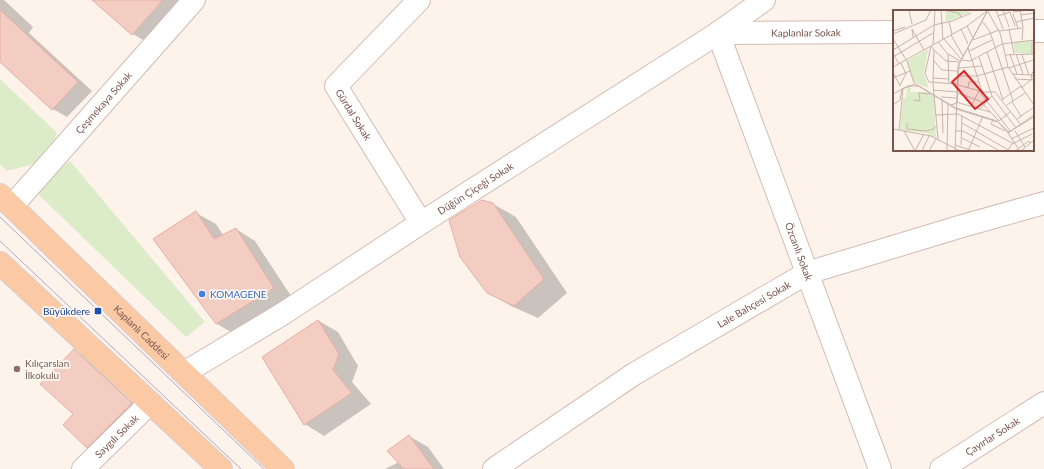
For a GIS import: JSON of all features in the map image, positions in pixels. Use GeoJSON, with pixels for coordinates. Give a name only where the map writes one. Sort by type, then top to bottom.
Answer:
{"type":"FeatureCollection","features":[{"type":"Feature","properties":{"kind":"main road","name":"Kaplanlı Caddesi"},"geometry":{"type":"LineString","coordinates":[[6,200],[283,469]]}},
{"type":"Feature","properties":{"kind":"main road"},"geometry":{"type":"LineString","coordinates":[[0,263],[221,469]]}},
{"type":"Feature","properties":{"kind":"street","name":"Çeşmekaya Sokak"},"geometry":{"type":"LineString","coordinates":[[6,200],[194,0]]}},
{"type":"Feature","properties":{"kind":"street","name":"Gürdal Sokak"},"geometry":{"type":"LineString","coordinates":[[419,0],[336,86],[422,222]]}},
{"type":"Feature","properties":{"kind":"street","name":"Düğün Çiçeği Sokak"},"geometry":{"type":"LineString","coordinates":[[184,373],[284,313],[422,222],[718,33],[764,0]]}},
{"type":"Feature","properties":{"kind":"street","name":"Kaplanlar Sokak"},"geometry":{"type":"LineString","coordinates":[[718,33],[893,32]]}},
{"type":"Feature","properties":{"kind":"street","name":"Özcanlı Sokak"},"geometry":{"type":"LineString","coordinates":[[718,33],[880,469]]}},
{"type":"Feature","properties":{"kind":"street","name":"Lale Bahçesi Sokak"},"geometry":{"type":"LineString","coordinates":[[494,469],[634,374],[807,273],[1044,203]]}},
{"type":"Feature","properties":{"kind":"street","name":"Saygılı Sokak"},"geometry":{"type":"LineString","coordinates":[[83,469],[150,403]]}},
{"type":"Feature","properties":{"kind":"street","name":"Çayırlar Sokak"},"geometry":{"type":"LineString","coordinates":[[941,469],[1044,403]]}},
{"type":"Feature","properties":{"kind":"green space"},"geometry":{"type":"Polygon","coordinates":[[[0,79],[57,133],[45,161],[7,171],[0,165],[0,79]]]}},
{"type":"Feature","properties":{"kind":"green space"},"geometry":{"type":"Polygon","coordinates":[[[70,161],[205,322],[186,337],[34,190],[70,161]]]}},
{"type":"Feature","properties":{"kind":"building"},"geometry":{"type":"Polygon","coordinates":[[[92,0],[163,0],[132,35],[92,0]]]}},
{"type":"Feature","properties":{"kind":"building"},"geometry":{"type":"Polygon","coordinates":[[[0,10],[78,82],[52,110],[0,62],[0,10]]]}},
{"type":"Feature","properties":{"kind":"building"},"geometry":{"type":"Polygon","coordinates":[[[482,200],[493,203],[544,279],[514,306],[487,293],[460,257],[449,220],[482,200]]]}},
{"type":"Feature","properties":{"kind":"building"},"geometry":{"type":"Polygon","coordinates":[[[196,211],[214,239],[236,228],[274,288],[216,324],[153,239],[196,211]]]}},
{"type":"Feature","properties":{"kind":"building"},"geometry":{"type":"Polygon","coordinates":[[[318,320],[339,354],[333,370],[352,393],[304,425],[262,357],[318,320]]]}},
{"type":"Feature","properties":{"kind":"building"},"geometry":{"type":"Polygon","coordinates":[[[74,349],[132,403],[87,448],[63,425],[73,414],[40,384],[74,349]]]}},
{"type":"Feature","properties":{"kind":"building"},"geometry":{"type":"Polygon","coordinates":[[[409,435],[434,469],[404,469],[387,451],[409,435]]]}},
{"type":"Feature","properties":{"kind":"tram line"},"geometry":{"type":"LineString","coordinates":[[0,217],[264,469]]}},
{"type":"Feature","properties":{"kind":"tram line"},"geometry":{"type":"LineString","coordinates":[[0,241],[241,469]]}},
{"type":"Feature","properties":{"kind":"place","name":"KOMAGENE"},"geometry":{"type":"Point","coordinates":[202,294]}},
{"type":"Feature","properties":{"kind":"place","name":"Büyükdere"},"geometry":{"type":"Point","coordinates":[98,311]}},
{"type":"Feature","properties":{"kind":"place","name":"Kılıçarslan İlkokulu"},"geometry":{"type":"Point","coordinates":[17,369]}}]}
